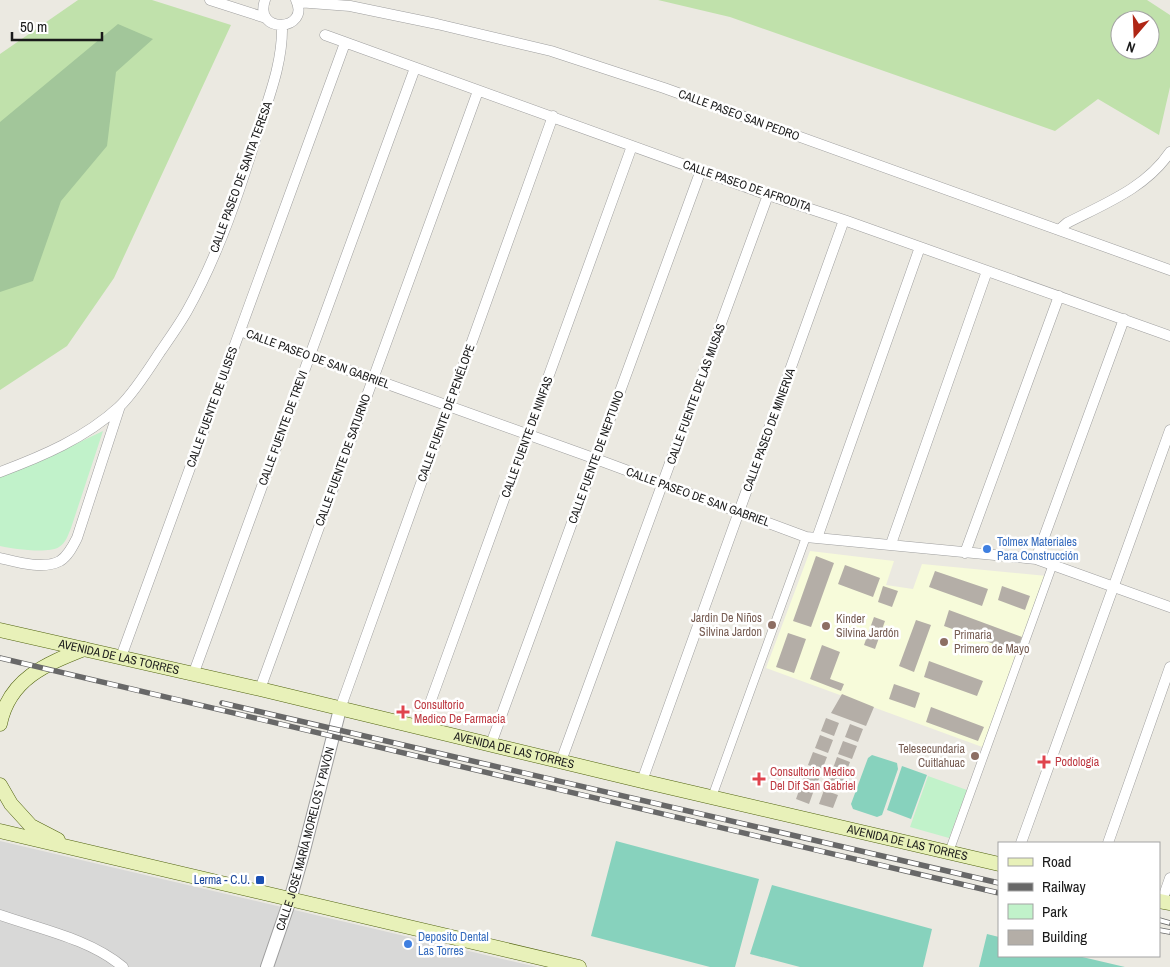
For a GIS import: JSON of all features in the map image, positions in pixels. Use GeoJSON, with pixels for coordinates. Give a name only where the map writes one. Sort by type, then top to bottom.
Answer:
{"type":"FeatureCollection","features":[{"type":"Feature","properties":{"kind":"main road","name":"AVENIDA DE LAS TORRES"},"geometry":{"type":"LineString","coordinates":[[0,630],[260,689],[642,781],[998,864]]}},
{"type":"Feature","properties":{"kind":"main road"},"geometry":{"type":"LineString","coordinates":[[0,724],[4,710],[11,697],[25,678],[53,662],[84,649]]}},
{"type":"Feature","properties":{"kind":"main road"},"geometry":{"type":"LineString","coordinates":[[0,785],[11,804],[32,826],[74,849]]}},
{"type":"Feature","properties":{"kind":"main road"},"geometry":{"type":"LineString","coordinates":[[0,831],[579,967]]}},
{"type":"Feature","properties":{"kind":"street"},"geometry":{"type":"LineString","coordinates":[[210,0],[266,18],[276,25],[288,24],[297,16],[296,1]]}},
{"type":"Feature","properties":{"kind":"street"},"geometry":{"type":"LineString","coordinates":[[265,0],[263,7],[266,18]]}},
{"type":"Feature","properties":{"kind":"street","name":"CALLE PASEO SAN PEDRO"},"geometry":{"type":"LineString","coordinates":[[296,1],[350,6],[552,51],[664,88],[1170,270]]}},
{"type":"Feature","properties":{"kind":"street","name":"CALLE PASEO DE SANTA TERESA"},"geometry":{"type":"LineString","coordinates":[[0,472],[39,457],[77,438],[120,406],[148,370],[186,311],[209,265],[231,210],[274,82],[283,46],[282,25]]}},
{"type":"Feature","properties":{"kind":"street","name":"CALLE PASEO DE AFRODITA"},"geometry":{"type":"LineString","coordinates":[[326,35],[768,195],[844,220],[1170,336]]}},
{"type":"Feature","properties":{"kind":"street","name":"CALLE FUENTE DE ULISES"},"geometry":{"type":"LineString","coordinates":[[121,657],[345,43]]}},
{"type":"Feature","properties":{"kind":"street","name":"CALLE FUENTE DE TREVI"},"geometry":{"type":"LineString","coordinates":[[193,675],[415,68]]}},
{"type":"Feature","properties":{"kind":"street","name":"CALLE FUENTE DE SATURNO"},"geometry":{"type":"LineString","coordinates":[[260,689],[478,90]]}},
{"type":"Feature","properties":{"kind":"street","name":"CALLE FUENTE DE PENÉLOPE"},"geometry":{"type":"LineString","coordinates":[[340,709],[553,116]]}},
{"type":"Feature","properties":{"kind":"street","name":"CALLE FUENTE DE NINFAS"},"geometry":{"type":"LineString","coordinates":[[421,728],[632,146]]}},
{"type":"Feature","properties":{"kind":"street"},"geometry":{"type":"LineString","coordinates":[[1060,230],[1067,223],[1122,195],[1150,175],[1170,152]]}},
{"type":"Feature","properties":{"kind":"street","name":"CALLE FUENTE DE NEPTUNO"},"geometry":{"type":"LineString","coordinates":[[490,744],[701,170]]}},
{"type":"Feature","properties":{"kind":"street","name":"CALLE FUENTE DE LAS MUSAS"},"geometry":{"type":"LineString","coordinates":[[561,761],[768,195]]}},
{"type":"Feature","properties":{"kind":"street","name":"CALLE PASEO DE MINERVA"},"geometry":{"type":"LineString","coordinates":[[642,781],[844,220]]}},
{"type":"Feature","properties":{"kind":"street"},"geometry":{"type":"LineString","coordinates":[[712,797],[920,247]]}},
{"type":"Feature","properties":{"kind":"street"},"geometry":{"type":"LineString","coordinates":[[891,544],[987,272]]}},
{"type":"Feature","properties":{"kind":"street"},"geometry":{"type":"LineString","coordinates":[[965,552],[1058,296]]}},
{"type":"Feature","properties":{"kind":"street"},"geometry":{"type":"LineString","coordinates":[[1036,558],[1124,320]]}},
{"type":"Feature","properties":{"kind":"street","name":"CALLE PASEO DE SAN GABRIEL"},"geometry":{"type":"LineString","coordinates":[[240,331],[528,434],[739,513],[811,537],[1036,558],[1170,607]]}},
{"type":"Feature","properties":{"kind":"street"},"geometry":{"type":"LineString","coordinates":[[0,558],[42,566],[60,561],[70,551],[77,538],[120,406]]}},
{"type":"Feature","properties":{"kind":"street"},"geometry":{"type":"LineString","coordinates":[[1021,842],[1170,430]]}},
{"type":"Feature","properties":{"kind":"street"},"geometry":{"type":"LineString","coordinates":[[949,852],[1053,564]]}},
{"type":"Feature","properties":{"kind":"street"},"geometry":{"type":"LineString","coordinates":[[1108,842],[1170,667]]}},
{"type":"Feature","properties":{"kind":"street","name":"CALLE JOSÉ MARÍA MORELOS Y PAVÓN"},"geometry":{"type":"LineString","coordinates":[[267,967],[304,854],[340,709]]}},
{"type":"Feature","properties":{"kind":"street"},"geometry":{"type":"LineString","coordinates":[[1163,902],[1170,878]]}},
{"type":"Feature","properties":{"kind":"street"},"geometry":{"type":"LineString","coordinates":[[0,915],[89,946],[109,956],[123,967]]}},
{"type":"Feature","properties":{"kind":"shaded area"},"geometry":{"type":"Polygon","coordinates":[[[118,24],[153,39],[116,72],[107,146],[61,201],[33,281],[0,292],[0,122],[118,24]]]}},
{"type":"Feature","properties":{"kind":"shaded area","name":"Primaria Primero de Mayo"},"geometry":{"type":"Polygon","coordinates":[[[810,551],[894,561],[886,585],[913,589],[922,564],[1047,576],[985,748],[766,668],[810,551]]]}},
{"type":"Feature","properties":{"kind":"shaded area"},"geometry":{"type":"Polygon","coordinates":[[[0,841],[537,967],[0,967],[0,841]]]}},
{"type":"Feature","properties":{"kind":"green space"},"geometry":{"type":"Polygon","coordinates":[[[78,0],[152,0],[231,25],[114,278],[67,346],[0,390],[0,54],[78,0]]]}},
{"type":"Feature","properties":{"kind":"green space"},"geometry":{"type":"Polygon","coordinates":[[[658,0],[1147,0],[1170,15],[1170,87],[1159,135],[1098,99],[1055,131],[730,17],[658,0]]]}},
{"type":"Feature","properties":{"kind":"green space"},"geometry":{"type":"Polygon","coordinates":[[[103,431],[71,528],[63,543],[54,549],[39,551],[0,546],[0,475],[44,459],[103,431]]]}},
{"type":"Feature","properties":{"kind":"green space"},"geometry":{"type":"Polygon","coordinates":[[[872,755],[897,763],[898,769],[882,815],[877,817],[853,809],[851,804],[868,758],[872,755]]]}},
{"type":"Feature","properties":{"kind":"green space"},"geometry":{"type":"Polygon","coordinates":[[[902,766],[927,775],[911,819],[887,810],[902,766]]]}},
{"type":"Feature","properties":{"kind":"green space"},"geometry":{"type":"Polygon","coordinates":[[[928,776],[967,790],[949,838],[910,827],[928,776]]]}},
{"type":"Feature","properties":{"kind":"green space"},"geometry":{"type":"Polygon","coordinates":[[[616,841],[759,879],[735,967],[710,967],[591,936],[616,841]]]}},
{"type":"Feature","properties":{"kind":"green space"},"geometry":{"type":"Polygon","coordinates":[[[772,885],[932,929],[923,967],[800,967],[750,954],[772,885]]]}},
{"type":"Feature","properties":{"kind":"green space"},"geometry":{"type":"Polygon","coordinates":[[[987,934],[998,937],[998,957],[1082,957],[1125,967],[979,967],[987,934]]]}},
{"type":"Feature","properties":{"kind":"building"},"geometry":{"type":"Polygon","coordinates":[[[816,556],[834,563],[811,627],[793,621],[816,556]]]}},
{"type":"Feature","properties":{"kind":"building"},"geometry":{"type":"Polygon","coordinates":[[[845,565],[880,578],[873,597],[838,584],[845,565]]]}},
{"type":"Feature","properties":{"kind":"building"},"geometry":{"type":"Polygon","coordinates":[[[935,571],[988,589],[982,606],[929,587],[935,571]]]}},
{"type":"Feature","properties":{"kind":"building"},"geometry":{"type":"Polygon","coordinates":[[[883,586],[898,591],[892,607],[878,602],[883,586]]]}},
{"type":"Feature","properties":{"kind":"building"},"geometry":{"type":"Polygon","coordinates":[[[1002,586],[1030,596],[1025,610],[998,600],[1002,586]]]}},
{"type":"Feature","properties":{"kind":"building"},"geometry":{"type":"Polygon","coordinates":[[[949,610],[1022,637],[1016,652],[944,626],[949,610]]]}},
{"type":"Feature","properties":{"kind":"building"},"geometry":{"type":"Polygon","coordinates":[[[874,617],[885,621],[875,649],[864,645],[874,617]]]}},
{"type":"Feature","properties":{"kind":"building"},"geometry":{"type":"Polygon","coordinates":[[[916,620],[931,625],[914,672],[899,666],[916,620]]]}},
{"type":"Feature","properties":{"kind":"building"},"geometry":{"type":"Polygon","coordinates":[[[788,633],[806,639],[794,673],[776,667],[788,633]]]}},
{"type":"Feature","properties":{"kind":"building"},"geometry":{"type":"Polygon","coordinates":[[[822,645],[840,652],[830,679],[844,684],[841,691],[810,679],[822,645]]]}},
{"type":"Feature","properties":{"kind":"building"},"geometry":{"type":"Polygon","coordinates":[[[929,661],[983,681],[977,696],[924,677],[929,661]]]}},
{"type":"Feature","properties":{"kind":"building"},"geometry":{"type":"Polygon","coordinates":[[[894,684],[920,693],[915,708],[889,699],[894,684]]]}},
{"type":"Feature","properties":{"kind":"building"},"geometry":{"type":"Polygon","coordinates":[[[842,694],[874,707],[866,726],[831,713],[842,694]]]}},
{"type":"Feature","properties":{"kind":"building"},"geometry":{"type":"Polygon","coordinates":[[[931,707],[984,727],[978,741],[926,722],[931,707]]]}},
{"type":"Feature","properties":{"kind":"building"},"geometry":{"type":"Polygon","coordinates":[[[826,718],[839,723],[834,736],[821,731],[826,718]]]}},
{"type":"Feature","properties":{"kind":"building"},"geometry":{"type":"Polygon","coordinates":[[[850,724],[863,729],[858,742],[845,737],[850,724]]]}},
{"type":"Feature","properties":{"kind":"building"},"geometry":{"type":"Polygon","coordinates":[[[820,735],[833,740],[828,753],[815,748],[820,735]]]}},
{"type":"Feature","properties":{"kind":"building"},"geometry":{"type":"Polygon","coordinates":[[[843,741],[857,746],[852,759],[838,754],[843,741]]]}},
{"type":"Feature","properties":{"kind":"building"},"geometry":{"type":"Polygon","coordinates":[[[813,752],[827,757],[822,770],[808,765],[813,752]]]}},
{"type":"Feature","properties":{"kind":"building"},"geometry":{"type":"Polygon","coordinates":[[[837,757],[850,762],[845,776],[832,771],[837,757]]]}},
{"type":"Feature","properties":{"kind":"building"},"geometry":{"type":"Polygon","coordinates":[[[807,768],[821,773],[816,787],[802,782],[807,768]]]}},
{"type":"Feature","properties":{"kind":"building"},"geometry":{"type":"Polygon","coordinates":[[[830,773],[844,778],[839,792],[826,787],[830,773]]]}},
{"type":"Feature","properties":{"kind":"building"},"geometry":{"type":"Polygon","coordinates":[[[801,785],[814,790],[809,804],[796,799],[801,785]]]}},
{"type":"Feature","properties":{"kind":"building"},"geometry":{"type":"Polygon","coordinates":[[[824,790],[838,795],[833,808],[819,804],[824,790]]]}},
{"type":"Feature","properties":{"kind":"railway"},"geometry":{"type":"LineString","coordinates":[[0,658],[998,893]]}},
{"type":"Feature","properties":{"kind":"railway"},"geometry":{"type":"LineString","coordinates":[[222,703],[998,883]]}},
{"type":"Feature","properties":{"kind":"railway"},"geometry":{"type":"LineString","coordinates":[[1160,920],[1170,923]]}},
{"type":"Feature","properties":{"kind":"railway"},"geometry":{"type":"LineString","coordinates":[[1160,930],[1170,932]]}},
{"type":"Feature","properties":{"kind":"place","name":"Tolmex Materiales Para Construcción"},"geometry":{"type":"Point","coordinates":[987,549]}},
{"type":"Feature","properties":{"kind":"place","name":"Jardin De Niños Silvina Jardon"},"geometry":{"type":"Point","coordinates":[772,625]}},
{"type":"Feature","properties":{"kind":"place","name":"Kinder Silvina Jardón"},"geometry":{"type":"Point","coordinates":[826,626]}},
{"type":"Feature","properties":{"kind":"place","name":"Primaria Primero de Mayo"},"geometry":{"type":"Point","coordinates":[944,642]}},
{"type":"Feature","properties":{"kind":"place","name":"Consultorio Medico De Farmacia"},"geometry":{"type":"Point","coordinates":[403,712]}},
{"type":"Feature","properties":{"kind":"place","name":"Telesecundaria Cuitlahuac"},"geometry":{"type":"Point","coordinates":[975,756]}},
{"type":"Feature","properties":{"kind":"place","name":"Podología"},"geometry":{"type":"Point","coordinates":[1044,762]}},
{"type":"Feature","properties":{"kind":"place","name":"Consultorio Medico Del Dif San Gabriel"},"geometry":{"type":"Point","coordinates":[759,779]}},
{"type":"Feature","properties":{"kind":"place","name":"Lerma - C.U."},"geometry":{"type":"Point","coordinates":[260,880]}},
{"type":"Feature","properties":{"kind":"place","name":"Deposito Dental Las Torres"},"geometry":{"type":"Point","coordinates":[408,944]}}]}
